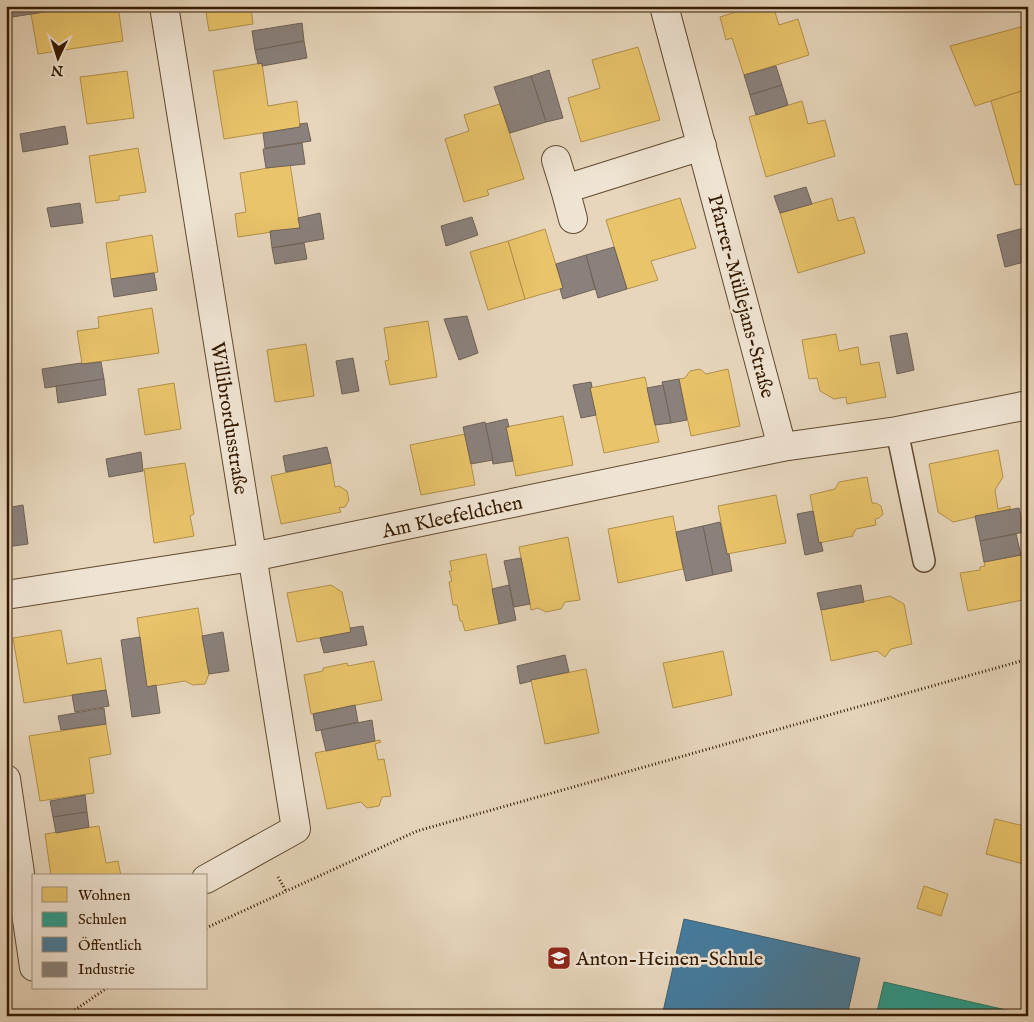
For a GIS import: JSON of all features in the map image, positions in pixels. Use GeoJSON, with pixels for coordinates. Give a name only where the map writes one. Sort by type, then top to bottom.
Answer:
{"type":"FeatureCollection","features":[{"type":"Feature","properties":{"kind":"street","name":"Willibrordusstraße"},"geometry":{"type":"LineString","coordinates":[[164,6],[296,829],[208,878]]}},
{"type":"Feature","properties":{"kind":"street","name":"Pfarrer-Müllejans-Straße"},"geometry":{"type":"LineString","coordinates":[[664,6],[782,447]]}},
{"type":"Feature","properties":{"kind":"street"},"geometry":{"type":"LineString","coordinates":[[565,189],[702,146]]}},
{"type":"Feature","properties":{"kind":"street"},"geometry":{"type":"LineString","coordinates":[[556,160],[573,219]]}},
{"type":"Feature","properties":{"kind":"street","name":"Am Kleefeldchen"},"geometry":{"type":"LineString","coordinates":[[6,596],[252,557],[782,447],[897,431],[1028,405]]}},
{"type":"Feature","properties":{"kind":"street"},"geometry":{"type":"LineString","coordinates":[[6,779],[32,954]]}},
{"type":"Feature","properties":{"kind":"lane"},"geometry":{"type":"LineString","coordinates":[[897,431],[924,561]]}},
{"type":"Feature","properties":{"kind":"path"},"geometry":{"type":"LineString","coordinates":[[208,927],[417,831],[1028,659]]}},
{"type":"Feature","properties":{"kind":"path"},"geometry":{"type":"LineString","coordinates":[[66,1016],[104,990]]}},
{"type":"Feature","properties":{"kind":"building: Wohnen"},"geometry":{"type":"Polygon","coordinates":[[[69,6],[118,6],[123,41],[38,54],[31,14],[69,8],[69,6]]]}},
{"type":"Feature","properties":{"kind":"building: Wohnen"},"geometry":{"type":"Polygon","coordinates":[[[205,6],[255,6],[255,8],[251,8],[253,24],[209,31],[205,6]]]}},
{"type":"Feature","properties":{"kind":"building: Wohnen"},"geometry":{"type":"Polygon","coordinates":[[[755,6],[773,6],[779,25],[798,19],[809,55],[744,75],[732,38],[726,40],[720,17],[755,6]]]}},
{"type":"Feature","properties":{"kind":"building: Wohnen"},"geometry":{"type":"Polygon","coordinates":[[[1028,25],[1028,89],[975,106],[950,46],[1028,25]]]}},
{"type":"Feature","properties":{"kind":"building: Wohnen"},"geometry":{"type":"Polygon","coordinates":[[[638,47],[660,120],[581,142],[568,98],[600,88],[592,60],[638,47]]]}},
{"type":"Feature","properties":{"kind":"building: Wohnen"},"geometry":{"type":"Polygon","coordinates":[[[262,63],[268,106],[297,101],[300,127],[224,139],[213,71],[262,63]]]}},
{"type":"Feature","properties":{"kind":"building: Wohnen"},"geometry":{"type":"Polygon","coordinates":[[[127,71],[134,118],[87,124],[80,77],[127,71]]]}},
{"type":"Feature","properties":{"kind":"building: Wohnen"},"geometry":{"type":"Polygon","coordinates":[[[1028,89],[1028,183],[1015,185],[991,101],[1028,89]]]}},
{"type":"Feature","properties":{"kind":"building: Wohnen"},"geometry":{"type":"Polygon","coordinates":[[[802,101],[808,124],[825,120],[835,156],[766,177],[749,117],[802,101]]]}},
{"type":"Feature","properties":{"kind":"building: Wohnen"},"geometry":{"type":"Polygon","coordinates":[[[500,104],[524,179],[487,190],[489,195],[464,202],[445,139],[469,131],[464,115],[500,104]]]}},
{"type":"Feature","properties":{"kind":"building: Wohnen"},"geometry":{"type":"Polygon","coordinates":[[[138,148],[146,192],[119,196],[119,200],[96,203],[89,156],[138,148]]]}},
{"type":"Feature","properties":{"kind":"building: Wohnen"},"geometry":{"type":"Polygon","coordinates":[[[290,164],[300,228],[238,237],[235,214],[246,212],[240,173],[290,164]]]}},
{"type":"Feature","properties":{"kind":"building: Wohnen"},"geometry":{"type":"Polygon","coordinates":[[[680,198],[696,248],[651,261],[658,280],[627,289],[606,220],[680,198]]]}},
{"type":"Feature","properties":{"kind":"building: Wohnen"},"geometry":{"type":"Polygon","coordinates":[[[832,198],[838,221],[854,217],[865,253],[798,273],[780,213],[832,198]]]}},
{"type":"Feature","properties":{"kind":"building: Wohnen"},"geometry":{"type":"Polygon","coordinates":[[[545,229],[563,288],[525,299],[508,241],[545,229]]]}},
{"type":"Feature","properties":{"kind":"building: Wohnen"},"geometry":{"type":"Polygon","coordinates":[[[152,235],[158,272],[111,279],[106,243],[152,235]]]}},
{"type":"Feature","properties":{"kind":"building: Wohnen"},"geometry":{"type":"Polygon","coordinates":[[[508,241],[525,299],[488,310],[470,252],[508,241]]]}},
{"type":"Feature","properties":{"kind":"building: Wohnen"},"geometry":{"type":"Polygon","coordinates":[[[152,308],[159,353],[82,364],[77,331],[99,328],[98,317],[152,308]]]}},
{"type":"Feature","properties":{"kind":"building: Wohnen"},"geometry":{"type":"Polygon","coordinates":[[[428,321],[437,377],[390,385],[385,361],[389,360],[384,328],[428,321]]]}},
{"type":"Feature","properties":{"kind":"building: Wohnen"},"geometry":{"type":"Polygon","coordinates":[[[836,334],[839,351],[858,347],[861,365],[879,362],[886,397],[847,404],[846,397],[834,399],[820,391],[817,378],[809,379],[802,340],[836,334]]]}},
{"type":"Feature","properties":{"kind":"building: Wohnen"},"geometry":{"type":"Polygon","coordinates":[[[306,344],[314,396],[275,402],[267,350],[306,344]]]}},
{"type":"Feature","properties":{"kind":"building: Wohnen"},"geometry":{"type":"Polygon","coordinates":[[[700,369],[706,374],[728,369],[740,426],[691,436],[679,379],[685,378],[690,371],[700,369]]]}},
{"type":"Feature","properties":{"kind":"building: Wohnen"},"geometry":{"type":"Polygon","coordinates":[[[645,377],[659,442],[604,453],[590,388],[645,377]]]}},
{"type":"Feature","properties":{"kind":"building: Wohnen"},"geometry":{"type":"Polygon","coordinates":[[[174,383],[181,429],[145,435],[138,389],[174,383]]]}},
{"type":"Feature","properties":{"kind":"building: Wohnen"},"geometry":{"type":"Polygon","coordinates":[[[563,416],[573,465],[516,476],[506,427],[563,416]]]}},
{"type":"Feature","properties":{"kind":"building: Wohnen"},"geometry":{"type":"Polygon","coordinates":[[[465,434],[475,485],[421,495],[410,445],[465,434]]]}},
{"type":"Feature","properties":{"kind":"building: Wohnen"},"geometry":{"type":"Polygon","coordinates":[[[998,450],[1003,477],[995,490],[998,509],[1010,506],[1010,509],[953,522],[938,512],[929,464],[998,450]]]}},
{"type":"Feature","properties":{"kind":"building: Wohnen"},"geometry":{"type":"Polygon","coordinates":[[[185,463],[194,514],[190,516],[194,536],[154,543],[144,469],[185,463]]]}},
{"type":"Feature","properties":{"kind":"building: Wohnen"},"geometry":{"type":"Polygon","coordinates":[[[331,463],[335,487],[339,486],[347,491],[349,500],[345,507],[339,508],[341,512],[281,524],[271,476],[331,463]]]}},
{"type":"Feature","properties":{"kind":"building: Wohnen"},"geometry":{"type":"Polygon","coordinates":[[[867,477],[872,503],[881,506],[883,514],[875,519],[876,525],[856,529],[853,536],[819,543],[810,495],[835,489],[839,482],[867,477]]]}},
{"type":"Feature","properties":{"kind":"building: Wohnen"},"geometry":{"type":"Polygon","coordinates":[[[776,495],[786,543],[727,554],[718,506],[776,495]]]}},
{"type":"Feature","properties":{"kind":"building: Wohnen"},"geometry":{"type":"Polygon","coordinates":[[[673,516],[683,569],[618,583],[608,529],[673,516]]]}},
{"type":"Feature","properties":{"kind":"building: Wohnen"},"geometry":{"type":"Polygon","coordinates":[[[568,537],[580,600],[565,602],[561,609],[546,612],[538,608],[531,610],[519,547],[568,537]]]}},
{"type":"Feature","properties":{"kind":"building: Wohnen"},"geometry":{"type":"Polygon","coordinates":[[[486,554],[499,624],[465,631],[462,621],[460,621],[457,605],[453,605],[449,582],[452,581],[449,571],[452,571],[450,561],[486,554]]]}},
{"type":"Feature","properties":{"kind":"building: Wohnen"},"geometry":{"type":"Polygon","coordinates":[[[1021,555],[1028,599],[968,611],[960,573],[980,570],[980,567],[985,566],[984,562],[1021,555]]]}},
{"type":"Feature","properties":{"kind":"building: Wohnen"},"geometry":{"type":"Polygon","coordinates":[[[331,585],[342,592],[351,632],[297,642],[287,593],[331,585]]]}},
{"type":"Feature","properties":{"kind":"building: Wohnen"},"geometry":{"type":"Polygon","coordinates":[[[890,596],[904,604],[912,644],[891,649],[885,657],[877,651],[831,661],[821,610],[890,596]]]}},
{"type":"Feature","properties":{"kind":"building: Wohnen"},"geometry":{"type":"Polygon","coordinates":[[[198,608],[209,674],[205,684],[193,685],[185,681],[147,687],[137,618],[198,608]]]}},
{"type":"Feature","properties":{"kind":"building: Wohnen"},"geometry":{"type":"Polygon","coordinates":[[[61,630],[67,664],[101,658],[106,690],[24,703],[13,638],[61,630]]]}},
{"type":"Feature","properties":{"kind":"building: Wohnen"},"geometry":{"type":"Polygon","coordinates":[[[723,651],[732,695],[673,708],[663,663],[723,651]]]}},
{"type":"Feature","properties":{"kind":"building: Wohnen"},"geometry":{"type":"Polygon","coordinates":[[[374,661],[382,700],[311,714],[304,675],[323,671],[323,668],[347,663],[348,666],[374,661]]]}},
{"type":"Feature","properties":{"kind":"building: Wohnen"},"geometry":{"type":"Polygon","coordinates":[[[586,669],[599,733],[545,744],[531,680],[586,669]]]}},
{"type":"Feature","properties":{"kind":"building: Wohnen"},"geometry":{"type":"Polygon","coordinates":[[[106,724],[111,754],[89,758],[94,793],[40,801],[29,736],[106,724]]]}},
{"type":"Feature","properties":{"kind":"building: Wohnen"},"geometry":{"type":"Polygon","coordinates":[[[380,740],[381,742],[375,744],[378,760],[384,759],[391,796],[382,797],[379,806],[367,808],[361,802],[327,809],[315,753],[380,740]]]}},
{"type":"Feature","properties":{"kind":"building: Wohnen"},"geometry":{"type":"Polygon","coordinates":[[[995,819],[1028,827],[1027,865],[986,854],[995,819]]]}},
{"type":"Feature","properties":{"kind":"building: Wohnen"},"geometry":{"type":"Polygon","coordinates":[[[99,826],[106,863],[118,861],[121,874],[51,874],[45,834],[99,826]]]}},
{"type":"Feature","properties":{"kind":"building: Wohnen"},"geometry":{"type":"Polygon","coordinates":[[[924,886],[948,894],[941,916],[917,908],[924,886]]]}},
{"type":"Feature","properties":{"kind":"building: Schulen"},"geometry":{"type":"Polygon","coordinates":[[[884,982],[1028,1015],[1028,1016],[876,1016],[884,982]]]}},
{"type":"Feature","properties":{"kind":"building: Öffentlich"},"geometry":{"type":"Polygon","coordinates":[[[684,919],[860,958],[847,1016],[662,1016],[684,919]]]}},
{"type":"Feature","properties":{"kind":"building: Industrie"},"geometry":{"type":"Polygon","coordinates":[[[6,6],[69,6],[69,8],[6,18],[6,6]]]}},
{"type":"Feature","properties":{"kind":"building: Industrie"},"geometry":{"type":"Polygon","coordinates":[[[302,23],[304,41],[255,50],[252,31],[302,23]]]}},
{"type":"Feature","properties":{"kind":"building: Industrie"},"geometry":{"type":"Polygon","coordinates":[[[304,41],[307,58],[262,66],[262,63],[258,64],[255,50],[304,41]]]}},
{"type":"Feature","properties":{"kind":"building: Industrie"},"geometry":{"type":"Polygon","coordinates":[[[776,66],[782,85],[750,95],[744,75],[776,66]]]}},
{"type":"Feature","properties":{"kind":"building: Industrie"},"geometry":{"type":"Polygon","coordinates":[[[549,70],[563,118],[546,122],[531,76],[549,70]]]}},
{"type":"Feature","properties":{"kind":"building: Industrie"},"geometry":{"type":"Polygon","coordinates":[[[531,76],[546,122],[510,133],[494,87],[531,76]]]}},
{"type":"Feature","properties":{"kind":"building: Industrie"},"geometry":{"type":"Polygon","coordinates":[[[782,85],[788,105],[756,115],[750,95],[782,85]]]}},
{"type":"Feature","properties":{"kind":"building: Industrie"},"geometry":{"type":"Polygon","coordinates":[[[307,123],[311,141],[265,148],[263,133],[300,127],[300,124],[307,123]]]}},
{"type":"Feature","properties":{"kind":"building: Industrie"},"geometry":{"type":"Polygon","coordinates":[[[65,126],[68,144],[23,152],[20,134],[65,126]]]}},
{"type":"Feature","properties":{"kind":"building: Industrie"},"geometry":{"type":"Polygon","coordinates":[[[302,143],[305,164],[266,168],[263,149],[302,143]]]}},
{"type":"Feature","properties":{"kind":"building: Industrie"},"geometry":{"type":"Polygon","coordinates":[[[806,187],[812,204],[780,213],[774,196],[806,187]]]}},
{"type":"Feature","properties":{"kind":"building: Industrie"},"geometry":{"type":"Polygon","coordinates":[[[80,203],[83,223],[51,227],[47,208],[80,203]]]}},
{"type":"Feature","properties":{"kind":"building: Industrie"},"geometry":{"type":"Polygon","coordinates":[[[320,213],[324,239],[272,248],[270,231],[300,228],[298,218],[320,213]]]}},
{"type":"Feature","properties":{"kind":"building: Industrie"},"geometry":{"type":"Polygon","coordinates":[[[472,217],[478,235],[446,246],[441,226],[472,217]]]}},
{"type":"Feature","properties":{"kind":"building: Industrie"},"geometry":{"type":"Polygon","coordinates":[[[1028,227],[1028,261],[1005,267],[997,235],[1028,227]]]}},
{"type":"Feature","properties":{"kind":"building: Industrie"},"geometry":{"type":"Polygon","coordinates":[[[304,243],[307,259],[275,264],[272,248],[304,243]]]}},
{"type":"Feature","properties":{"kind":"building: Industrie"},"geometry":{"type":"Polygon","coordinates":[[[614,247],[627,289],[598,298],[586,255],[614,247]]]}},
{"type":"Feature","properties":{"kind":"building: Industrie"},"geometry":{"type":"Polygon","coordinates":[[[586,255],[595,289],[563,299],[560,289],[563,288],[556,264],[586,255]]]}},
{"type":"Feature","properties":{"kind":"building: Industrie"},"geometry":{"type":"Polygon","coordinates":[[[154,273],[157,290],[114,297],[111,279],[154,273]]]}},
{"type":"Feature","properties":{"kind":"building: Industrie"},"geometry":{"type":"Polygon","coordinates":[[[467,316],[478,353],[459,360],[444,319],[467,316]]]}},
{"type":"Feature","properties":{"kind":"building: Industrie"},"geometry":{"type":"Polygon","coordinates":[[[907,333],[914,370],[897,374],[890,336],[907,333]]]}},
{"type":"Feature","properties":{"kind":"building: Industrie"},"geometry":{"type":"Polygon","coordinates":[[[353,358],[359,391],[342,394],[336,361],[353,358]]]}},
{"type":"Feature","properties":{"kind":"building: Industrie"},"geometry":{"type":"Polygon","coordinates":[[[101,362],[104,379],[45,388],[42,369],[101,362]]]}},
{"type":"Feature","properties":{"kind":"building: Industrie"},"geometry":{"type":"Polygon","coordinates":[[[104,379],[106,395],[58,403],[56,386],[104,379]]]}},
{"type":"Feature","properties":{"kind":"building: Industrie"},"geometry":{"type":"Polygon","coordinates":[[[679,379],[687,420],[671,423],[662,382],[679,379]]]}},
{"type":"Feature","properties":{"kind":"building: Industrie"},"geometry":{"type":"Polygon","coordinates":[[[591,382],[592,387],[590,388],[596,415],[581,418],[573,385],[591,382]]]}},
{"type":"Feature","properties":{"kind":"building: Industrie"},"geometry":{"type":"Polygon","coordinates":[[[663,385],[671,423],[655,425],[647,388],[663,385]]]}},
{"type":"Feature","properties":{"kind":"building: Industrie"},"geometry":{"type":"Polygon","coordinates":[[[507,419],[509,427],[506,427],[513,461],[493,464],[485,424],[507,419]]]}},
{"type":"Feature","properties":{"kind":"building: Industrie"},"geometry":{"type":"Polygon","coordinates":[[[485,422],[493,460],[471,464],[463,427],[485,422]]]}},
{"type":"Feature","properties":{"kind":"building: Industrie"},"geometry":{"type":"Polygon","coordinates":[[[327,447],[331,463],[286,472],[283,456],[327,447]]]}},
{"type":"Feature","properties":{"kind":"building: Industrie"},"geometry":{"type":"Polygon","coordinates":[[[141,452],[143,471],[109,477],[106,459],[141,452]]]}},
{"type":"Feature","properties":{"kind":"building: Industrie"},"geometry":{"type":"Polygon","coordinates":[[[23,505],[28,544],[6,547],[6,508],[23,505]]]}},
{"type":"Feature","properties":{"kind":"building: Industrie"},"geometry":{"type":"Polygon","coordinates":[[[1019,508],[1024,532],[980,541],[975,516],[1019,508]]]}},
{"type":"Feature","properties":{"kind":"building: Industrie"},"geometry":{"type":"Polygon","coordinates":[[[813,511],[819,543],[821,542],[823,551],[805,555],[797,514],[813,511]]]}},
{"type":"Feature","properties":{"kind":"building: Industrie"},"geometry":{"type":"Polygon","coordinates":[[[720,522],[732,571],[713,575],[703,526],[720,522]]]}},
{"type":"Feature","properties":{"kind":"building: Industrie"},"geometry":{"type":"Polygon","coordinates":[[[703,526],[713,575],[686,581],[676,532],[703,526]]]}},
{"type":"Feature","properties":{"kind":"building: Industrie"},"geometry":{"type":"Polygon","coordinates":[[[1016,534],[1021,555],[984,562],[980,541],[1016,534]]]}},
{"type":"Feature","properties":{"kind":"building: Industrie"},"geometry":{"type":"Polygon","coordinates":[[[521,558],[530,604],[514,607],[504,561],[521,558]]]}},
{"type":"Feature","properties":{"kind":"building: Industrie"},"geometry":{"type":"Polygon","coordinates":[[[509,585],[516,620],[499,624],[492,589],[509,585]]]}},
{"type":"Feature","properties":{"kind":"building: Industrie"},"geometry":{"type":"Polygon","coordinates":[[[861,585],[864,602],[821,610],[817,593],[861,585]]]}},
{"type":"Feature","properties":{"kind":"building: Industrie"},"geometry":{"type":"Polygon","coordinates":[[[363,626],[367,645],[324,653],[320,638],[351,632],[350,628],[363,626]]]}},
{"type":"Feature","properties":{"kind":"building: Industrie"},"geometry":{"type":"Polygon","coordinates":[[[223,632],[229,671],[209,674],[202,636],[223,632]]]}},
{"type":"Feature","properties":{"kind":"building: Industrie"},"geometry":{"type":"Polygon","coordinates":[[[140,637],[147,687],[156,685],[160,713],[132,717],[121,640],[140,637]]]}},
{"type":"Feature","properties":{"kind":"building: Industrie"},"geometry":{"type":"Polygon","coordinates":[[[565,655],[569,672],[520,684],[517,666],[565,655]]]}},
{"type":"Feature","properties":{"kind":"building: Industrie"},"geometry":{"type":"Polygon","coordinates":[[[106,690],[109,706],[75,712],[72,695],[106,690]]]}},
{"type":"Feature","properties":{"kind":"building: Industrie"},"geometry":{"type":"Polygon","coordinates":[[[355,705],[358,722],[316,731],[313,714],[355,705]]]}},
{"type":"Feature","properties":{"kind":"building: Industrie"},"geometry":{"type":"Polygon","coordinates":[[[104,708],[106,724],[61,730],[58,716],[104,708]]]}},
{"type":"Feature","properties":{"kind":"building: Industrie"},"geometry":{"type":"Polygon","coordinates":[[[372,720],[375,741],[326,751],[321,730],[372,720]]]}},
{"type":"Feature","properties":{"kind":"building: Industrie"},"geometry":{"type":"Polygon","coordinates":[[[85,795],[87,812],[53,817],[50,801],[85,795]]]}},
{"type":"Feature","properties":{"kind":"building: Industrie"},"geometry":{"type":"Polygon","coordinates":[[[87,812],[89,827],[56,833],[53,817],[87,812]]]}},
{"type":"Feature","properties":{"kind":"place","name":"Anton-Heinen-Schule"},"geometry":{"type":"Point","coordinates":[559,958]}}]}
